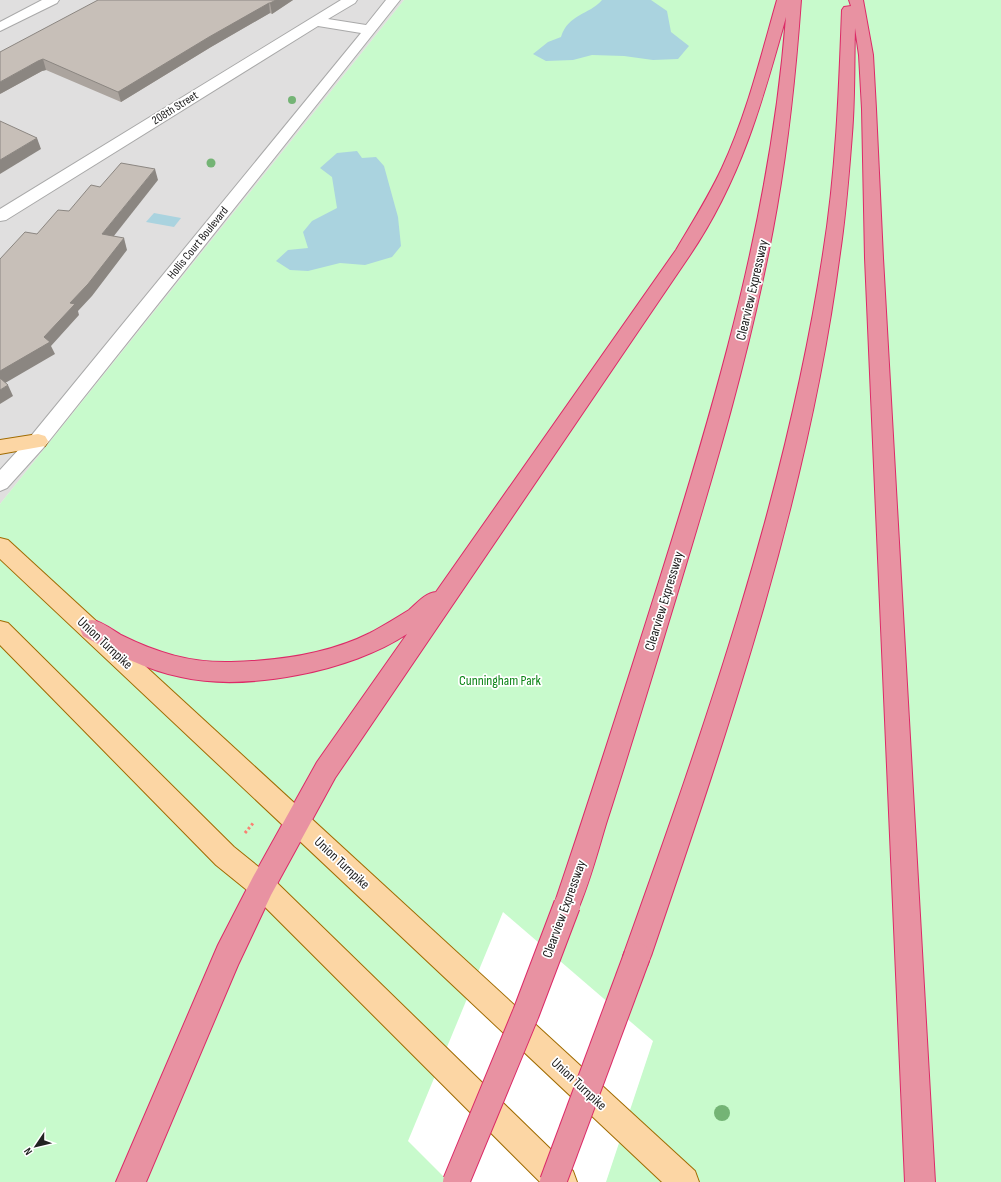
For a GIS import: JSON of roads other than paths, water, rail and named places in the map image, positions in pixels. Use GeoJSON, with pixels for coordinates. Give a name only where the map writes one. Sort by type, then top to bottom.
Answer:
{"type":"FeatureCollection","features":[{"type":"Feature","properties":{"kind":"highway"},"geometry":{"type":"LineString","coordinates":[[131,1182],[228,955],[262,886],[326,770],[679,258],[703,220],[730,167],[743,135],[759,90],[784,0]]}},
{"type":"Feature","properties":{"kind":"highway","name":"Clearview Expressway"},"geometry":{"type":"LineString","coordinates":[[456,1182],[526,1013],[567,905],[613,767],[691,514],[748,310],[769,210],[789,64],[794,0]]}},
{"type":"Feature","properties":{"kind":"highway"},"geometry":{"type":"LineString","coordinates":[[553,1182],[686,819],[774,537],[793,460],[821,323],[837,212],[846,119],[849,39],[848,0]]}},
{"type":"Feature","properties":{"kind":"highway"},"geometry":{"type":"LineString","coordinates":[[856,0],[863,32],[869,108],[873,244],[920,1182]]}},
{"type":"Feature","properties":{"kind":"highway"},"geometry":{"type":"LineString","coordinates":[[91,629],[125,648],[154,660],[183,668],[212,672],[242,672],[277,669],[310,663],[344,654],[398,628],[422,612],[441,595],[468,564]]}},
{"type":"Feature","properties":{"kind":"main road"},"geometry":{"type":"LineString","coordinates":[[0,447],[38,441]]}},
{"type":"Feature","properties":{"kind":"main road","name":"Union Turnpike"},"geometry":{"type":"LineString","coordinates":[[0,546],[684,1182]]}},
{"type":"Feature","properties":{"kind":"main road"},"geometry":{"type":"LineString","coordinates":[[0,630],[225,856],[262,886],[562,1182]]}},
{"type":"Feature","properties":{"kind":"street"},"geometry":{"type":"LineString","coordinates":[[0,27],[52,0]]}},
{"type":"Feature","properties":{"kind":"street","name":"208th Street"},"geometry":{"type":"LineString","coordinates":[[0,216],[350,0]]}},
{"type":"Feature","properties":{"kind":"street","name":"Hollis Court Boulevard"},"geometry":{"type":"LineString","coordinates":[[0,482],[38,441],[393,0]]}},
{"type":"Feature","properties":{"kind":"street"},"geometry":{"type":"LineString","coordinates":[[314,22],[370,30]]}},
{"type":"Feature","properties":{"kind":"water"},"geometry":{"type":"Polygon","coordinates":[[[602,0],[651,0],[667,11],[671,32],[689,46],[678,59],[653,60],[624,56],[592,55],[573,60],[546,61],[533,54],[548,42],[561,37],[564,29],[574,19],[597,5],[602,0]]]}},
{"type":"Feature","properties":{"kind":"water"},"geometry":{"type":"Polygon","coordinates":[[[357,151],[362,158],[376,157],[384,166],[398,217],[401,246],[392,257],[365,265],[340,263],[308,271],[290,270],[276,261],[288,250],[308,248],[303,232],[312,221],[337,208],[332,177],[320,168],[337,153],[357,151]]]}},
{"type":"Feature","properties":{"kind":"water"},"geometry":{"type":"Polygon","coordinates":[[[154,213],[181,218],[174,227],[146,222],[154,213]]]}},
{"type":"Feature","properties":{"kind":"park label","name":"Cunningham Park"},"geometry":{"type":"Point","coordinates":[500,680]}}]}
